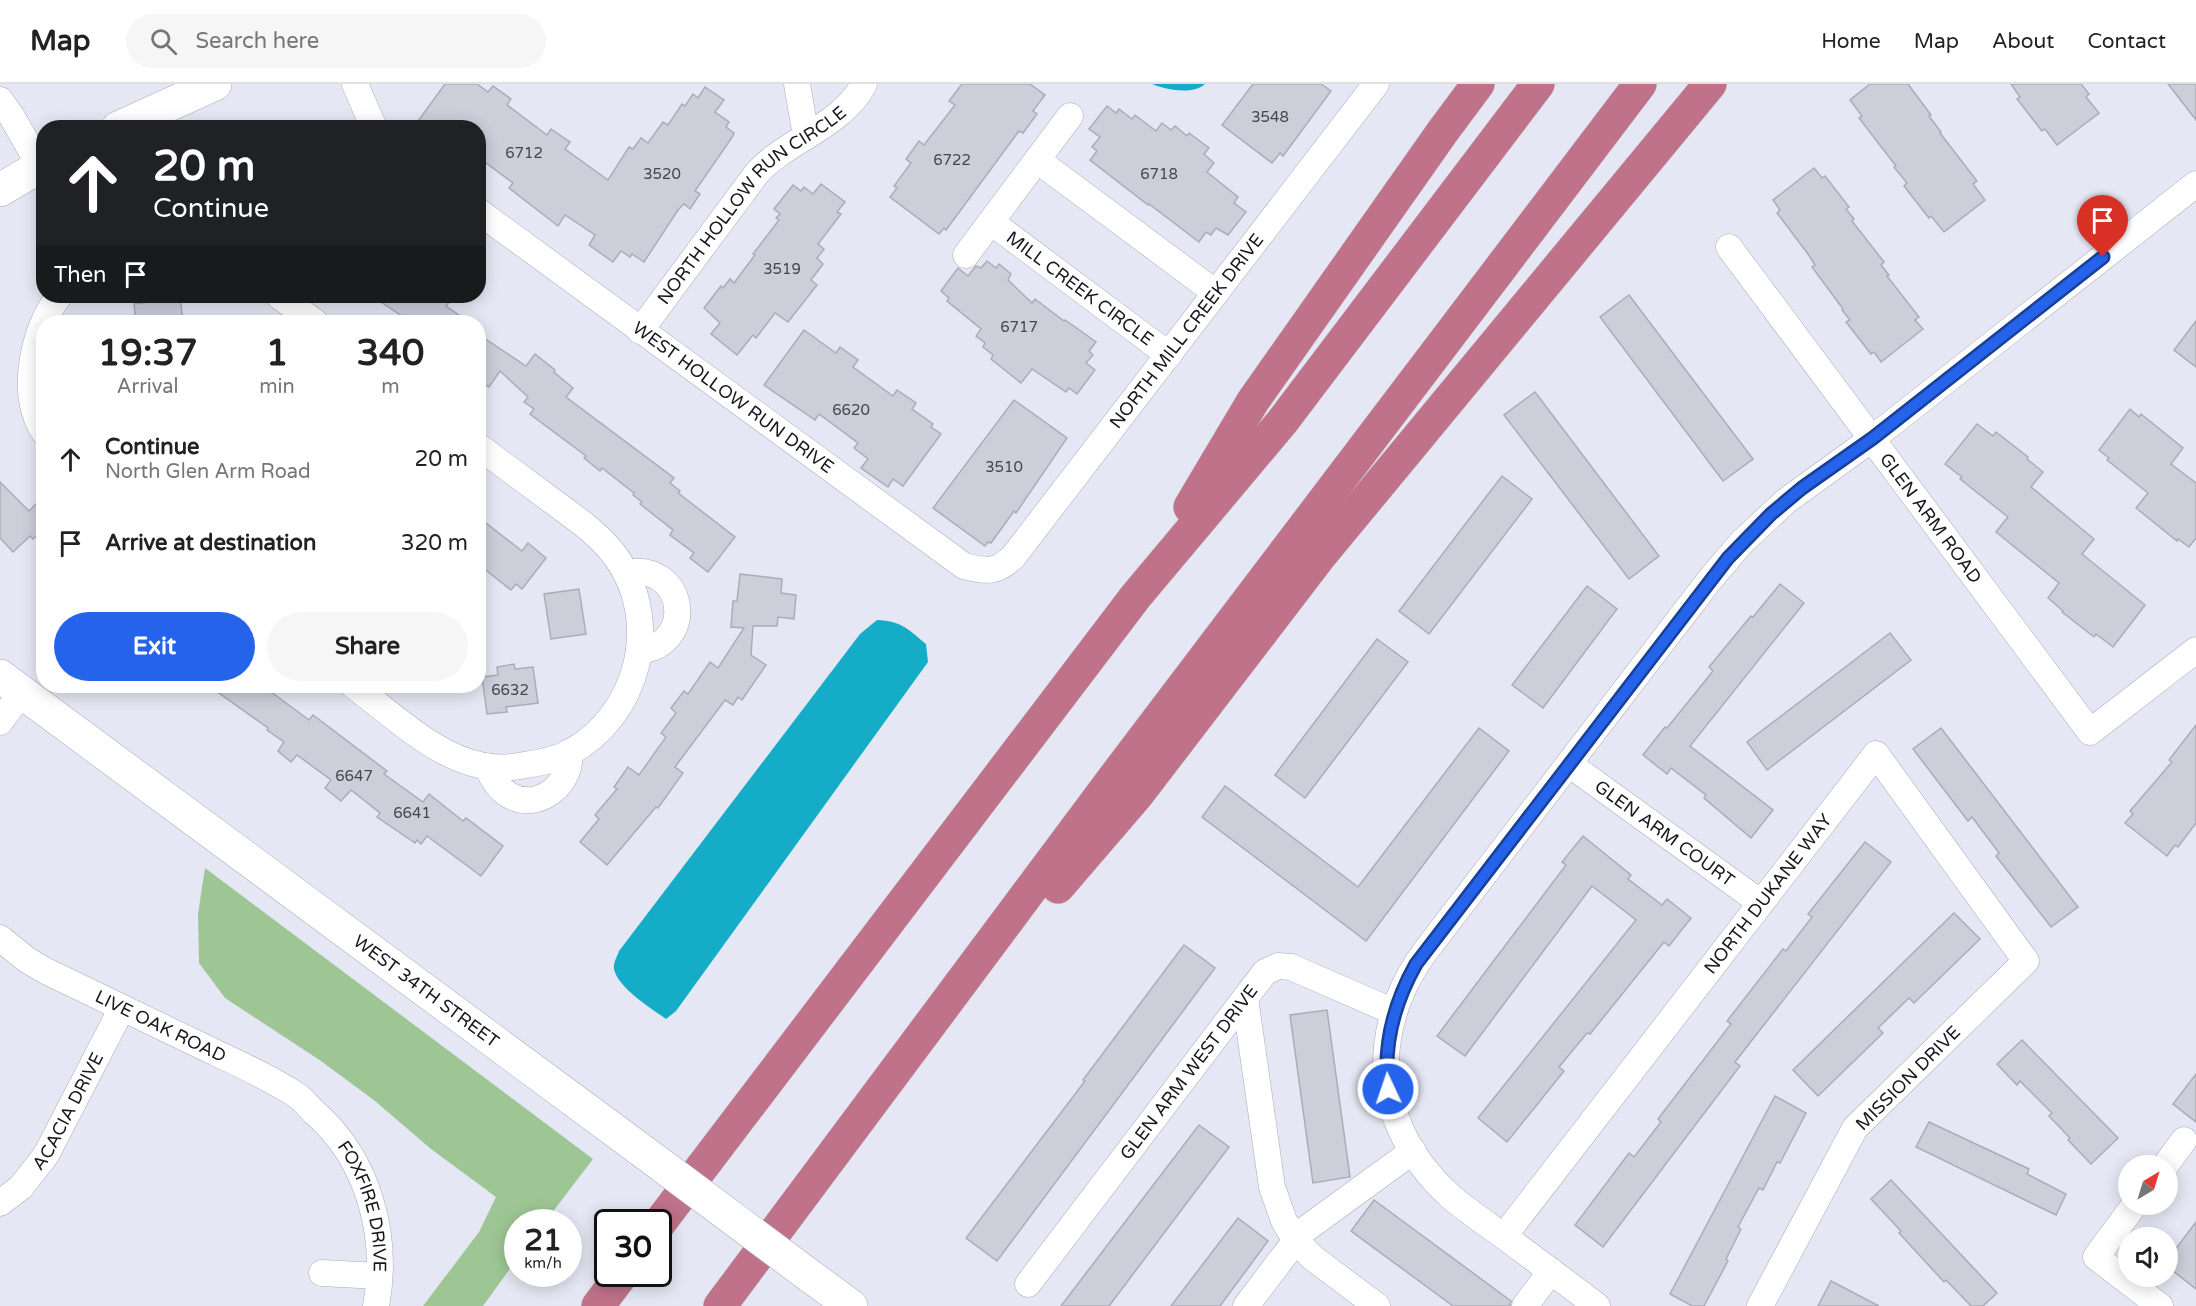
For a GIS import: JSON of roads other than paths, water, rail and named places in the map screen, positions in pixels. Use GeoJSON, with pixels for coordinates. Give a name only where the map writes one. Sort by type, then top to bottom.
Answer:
{"type":"FeatureCollection","features":[{"type":"Feature","properties":{"kind":"highway"},"geometry":{"type":"LineString","coordinates":[[1136,596],[1254,401],[1478,84]]}},
{"type":"Feature","properties":{"kind":"highway"},"geometry":{"type":"LineString","coordinates":[[670,1209],[1136,596],[1282,422],[1538,84]]}},
{"type":"Feature","properties":{"kind":"highway"},"geometry":{"type":"LineString","coordinates":[[720,1306],[1119,771],[1640,84]]}},
{"type":"Feature","properties":{"kind":"highway"},"geometry":{"type":"LineString","coordinates":[[873,1103],[1137,795],[1320,556],[1710,84]]}},
{"type":"Feature","properties":{"kind":"highway"},"geometry":{"type":"LineString","coordinates":[[598,1306],[612,1287]]}},
{"type":"Feature","properties":{"kind":"street"},"geometry":{"type":"LineString","coordinates":[[136,120],[215,84]]}},
{"type":"Feature","properties":{"kind":"street"},"geometry":{"type":"LineString","coordinates":[[355,84],[371,120]]}},
{"type":"Feature","properties":{"kind":"street"},"geometry":{"type":"LineString","coordinates":[[796,84],[806,136]]}},
{"type":"Feature","properties":{"kind":"street","name":"NORTH HOLLOW RUN CIRCLE"},"geometry":{"type":"LineString","coordinates":[[640,331],[757,173],[778,154],[842,112],[864,84]]}},
{"type":"Feature","properties":{"kind":"street","name":"NORTH MILL CREEK DRIVE"},"geometry":{"type":"LineString","coordinates":[[992,570],[1006,564],[1013,557],[1376,84]]}},
{"type":"Feature","properties":{"kind":"street"},"geometry":{"type":"LineString","coordinates":[[0,100],[36,158]]}},
{"type":"Feature","properties":{"kind":"street","name":"MILL CREEK CIRCLE"},"geometry":{"type":"LineString","coordinates":[[966,255],[1070,116]]}},
{"type":"Feature","properties":{"kind":"street"},"geometry":{"type":"LineString","coordinates":[[1037,160],[1216,293]]}},
{"type":"Feature","properties":{"kind":"street"},"geometry":{"type":"LineString","coordinates":[[0,190],[36,171]]}},
{"type":"Feature","properties":{"kind":"street"},"geometry":{"type":"LineString","coordinates":[[1597,1306],[1452,1197],[1426,1171],[1413,1151],[1400,1130],[1388,1089],[1386,1059],[1394,1012],[1400,993],[1416,964],[1708,582],[1741,543],[1802,488],[1873,438],[2196,184]]}},
{"type":"Feature","properties":{"kind":"street","name":"WEST HOLLOW RUN DRIVE"},"geometry":{"type":"LineString","coordinates":[[486,218],[964,566],[977,571],[992,570]]}},
{"type":"Feature","properties":{"kind":"street","name":"MILL CREEK CIRCLE"},"geometry":{"type":"LineString","coordinates":[[991,222],[1169,355]]}},
{"type":"Feature","properties":{"kind":"street","name":"GLEN ARM ROAD"},"geometry":{"type":"LineString","coordinates":[[1729,246],[2090,732],[2196,650]]}},
{"type":"Feature","properties":{"kind":"street"},"geometry":{"type":"LineString","coordinates":[[289,303],[305,315]]}},
{"type":"Feature","properties":{"kind":"street"},"geometry":{"type":"LineString","coordinates":[[36,346],[33,356],[32,398],[36,409]]}},
{"type":"Feature","properties":{"kind":"street"},"geometry":{"type":"LineString","coordinates":[[363,693],[436,748],[455,757],[486,766],[516,767],[537,764],[569,752],[592,736],[614,714],[634,676],[641,625],[634,594],[616,556],[595,533],[486,452]]}},
{"type":"Feature","properties":{"kind":"street"},"geometry":{"type":"LineString","coordinates":[[626,573],[643,571],[655,575],[670,587],[678,608],[675,625],[669,636],[655,647],[639,651]]}},
{"type":"Feature","properties":{"kind":"street"},"geometry":{"type":"LineString","coordinates":[[0,722],[11,684]]}},
{"type":"Feature","properties":{"kind":"street","name":"WEST 34TH STREET"},"geometry":{"type":"LineString","coordinates":[[11,684],[850,1306]]}},
{"type":"Feature","properties":{"kind":"street"},"geometry":{"type":"LineString","coordinates":[[486,766],[495,784],[511,797],[531,800],[546,795],[562,782],[569,767],[569,752]]}},
{"type":"Feature","properties":{"kind":"street","name":"NORTH DUKANE WAY"},"geometry":{"type":"LineString","coordinates":[[1504,1236],[1876,754],[2026,961]]}},
{"type":"Feature","properties":{"kind":"street","name":"GLEN ARM COURT"},"geometry":{"type":"LineString","coordinates":[[1569,764],[1761,903]]}},
{"type":"Feature","properties":{"kind":"street","name":"LIVE OAK ROAD"},"geometry":{"type":"LineString","coordinates":[[0,938],[27,960],[263,1075],[298,1096],[320,1117]]}},
{"type":"Feature","properties":{"kind":"street","name":"MISSION DRIVE"},"geometry":{"type":"LineString","coordinates":[[1760,1306],[1855,1128],[2026,961]]}},
{"type":"Feature","properties":{"kind":"street","name":"GLEN ARM WEST DRIVE"},"geometry":{"type":"LineString","coordinates":[[1028,1284],[1265,972],[1278,966],[1291,967],[1394,1012]]}},
{"type":"Feature","properties":{"kind":"street"},"geometry":{"type":"LineString","coordinates":[[1245,998],[1272,1187],[1280,1212],[1296,1241],[1313,1258],[1377,1306]]}},
{"type":"Feature","properties":{"kind":"street","name":"ACACIA DRIVE"},"geometry":{"type":"LineString","coordinates":[[0,1203],[21,1187],[46,1155],[122,1008]]}},
{"type":"Feature","properties":{"kind":"street","name":"FOXFIRE DRIVE"},"geometry":{"type":"LineString","coordinates":[[320,1117],[351,1156],[368,1193],[380,1242],[380,1276],[376,1306]]}},
{"type":"Feature","properties":{"kind":"street"},"geometry":{"type":"LineString","coordinates":[[2172,1155],[2184,1140]]}},
{"type":"Feature","properties":{"kind":"street"},"geometry":{"type":"LineString","coordinates":[[1246,1306],[1303,1231],[1413,1151]]}},
{"type":"Feature","properties":{"kind":"street"},"geometry":{"type":"LineString","coordinates":[[2127,1215],[2096,1257],[2160,1306]]}},
{"type":"Feature","properties":{"kind":"street"},"geometry":{"type":"LineString","coordinates":[[1525,1306],[1551,1272]]}},
{"type":"Feature","properties":{"kind":"street"},"geometry":{"type":"LineString","coordinates":[[322,1273],[380,1276]]}},
{"type":"Feature","properties":{"kind":"water"},"geometry":{"type":"Polygon","coordinates":[[[1152,84],[1205,84],[1194,89],[1172,90],[1152,84]]]}},
{"type":"Feature","properties":{"kind":"water"},"geometry":{"type":"Polygon","coordinates":[[[877,620],[898,624],[914,634],[926,644],[928,662],[676,1011],[666,1019],[628,990],[617,976],[614,967],[619,951],[860,634],[877,620]]]}}]}
